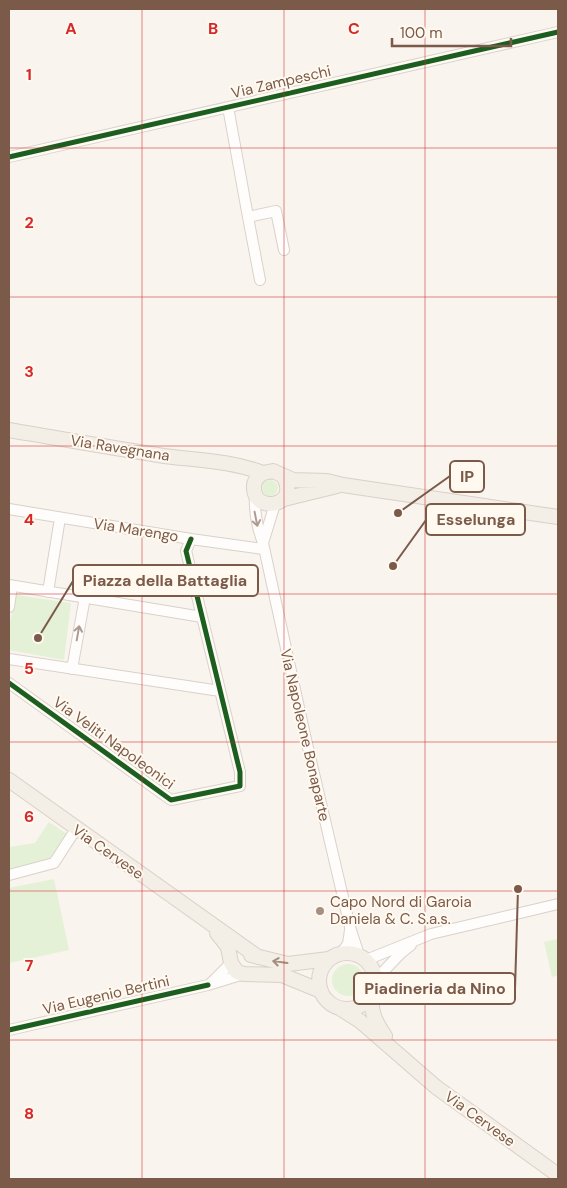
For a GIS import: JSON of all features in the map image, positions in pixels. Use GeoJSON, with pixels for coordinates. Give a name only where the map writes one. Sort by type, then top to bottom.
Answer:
{"type":"FeatureCollection","features":[{"type":"Feature","properties":{"kind":"main road","name":"Via Ravegnana"},"geometry":{"type":"LineString","coordinates":[[9,430],[163,456],[232,464],[263,473]]}},
{"type":"Feature","properties":{"kind":"main road"},"geometry":{"type":"LineString","coordinates":[[232,464],[245,475],[264,504],[279,502],[343,485]]}},
{"type":"Feature","properties":{"kind":"main road"},"geometry":{"type":"LineString","coordinates":[[254,490],[256,478],[263,473],[273,471],[293,480],[327,481],[558,517]]}},
{"type":"Feature","properties":{"kind":"main road"},"geometry":{"type":"LineString","coordinates":[[279,502],[288,490],[283,476]]}},
{"type":"Feature","properties":{"kind":"main road","name":"Via Cervese"},"geometry":{"type":"LineString","coordinates":[[9,780],[258,957]]}},
{"type":"Feature","properties":{"kind":"main road","name":"Via Cervese"},"geometry":{"type":"LineString","coordinates":[[209,923],[226,943],[231,962],[237,972],[244,974],[282,975],[321,991],[328,1002],[360,1021],[436,1087],[558,1175]]}},
{"type":"Feature","properties":{"kind":"main road"},"geometry":{"type":"LineString","coordinates":[[341,953],[352,953],[362,957],[373,969],[376,979]]}},
{"type":"Feature","properties":{"kind":"main road","name":"Via Cervese"},"geometry":{"type":"LineString","coordinates":[[231,962],[234,957],[240,955],[288,964],[328,960],[341,953]]}},
{"type":"Feature","properties":{"kind":"main road"},"geometry":{"type":"LineString","coordinates":[[321,991],[319,976],[328,960]]}},
{"type":"Feature","properties":{"kind":"main road","name":"Via Cervese"},"geometry":{"type":"LineString","coordinates":[[376,979],[370,1006],[373,1016],[388,1040],[405,1060]]}},
{"type":"Feature","properties":{"kind":"main road"},"geometry":{"type":"LineString","coordinates":[[341,1009],[359,1007],[372,995]]}},
{"type":"Feature","properties":{"kind":"street","name":"Via Zampeschi"},"geometry":{"type":"LineString","coordinates":[[9,157],[558,32]]}},
{"type":"Feature","properties":{"kind":"street"},"geometry":{"type":"LineString","coordinates":[[228,107],[260,280]]}},
{"type":"Feature","properties":{"kind":"street"},"geometry":{"type":"LineString","coordinates":[[248,217],[276,211],[284,250]]}},
{"type":"Feature","properties":{"kind":"street","name":"Via Napoleone Bonaparte"},"geometry":{"type":"LineString","coordinates":[[254,490],[255,512],[350,927],[362,957]]}},
{"type":"Feature","properties":{"kind":"street","name":"Via Napoleone Bonaparte"},"geometry":{"type":"LineString","coordinates":[[263,546],[279,502]]}},
{"type":"Feature","properties":{"kind":"street","name":"Via Marengo"},"geometry":{"type":"LineString","coordinates":[[9,509],[191,539],[263,546]]}},
{"type":"Feature","properties":{"kind":"street"},"geometry":{"type":"LineString","coordinates":[[48,592],[60,518]]}},
{"type":"Feature","properties":{"kind":"street"},"geometry":{"type":"LineString","coordinates":[[9,659],[220,692],[186,551],[191,539]]}},
{"type":"Feature","properties":{"kind":"street"},"geometry":{"type":"LineString","coordinates":[[9,607],[10,586],[202,617]]}},
{"type":"Feature","properties":{"kind":"street"},"geometry":{"type":"LineString","coordinates":[[72,669],[85,597]]}},
{"type":"Feature","properties":{"kind":"street","name":"Via Veliti Napoleonici"},"geometry":{"type":"LineString","coordinates":[[9,683],[171,800],[240,786],[240,772],[220,692]]}},
{"type":"Feature","properties":{"kind":"street"},"geometry":{"type":"LineString","coordinates":[[9,875],[54,863],[76,829]]}},
{"type":"Feature","properties":{"kind":"street"},"geometry":{"type":"LineString","coordinates":[[362,957],[438,932],[558,904]]}},
{"type":"Feature","properties":{"kind":"street","name":"Via Napoleone Bonaparte"},"geometry":{"type":"LineString","coordinates":[[341,953],[348,944],[350,927]]}},
{"type":"Feature","properties":{"kind":"street"},"geometry":{"type":"LineString","coordinates":[[376,979],[401,953],[419,939]]}},
{"type":"Feature","properties":{"kind":"street"},"geometry":{"type":"LineString","coordinates":[[208,985],[231,962]]}},
{"type":"Feature","properties":{"kind":"street","name":"Via Eugenio Bertini"},"geometry":{"type":"LineString","coordinates":[[9,1030],[208,985],[244,974]]}},
{"type":"Feature","properties":{"kind":"green space"},"geometry":{"type":"Polygon","coordinates":[[[270,480],[276,482],[278,488],[276,494],[270,496],[264,494],[262,488],[264,482],[270,480]]]}},
{"type":"Feature","properties":{"kind":"green space"},"geometry":{"type":"Polygon","coordinates":[[[16,595],[71,603],[64,660],[9,650],[9,626],[16,595]]]}},
{"type":"Feature","properties":{"kind":"green space"},"geometry":{"type":"Polygon","coordinates":[[[49,822],[67,834],[49,860],[9,869],[9,847],[35,843],[49,822]]]}},
{"type":"Feature","properties":{"kind":"green space"},"geometry":{"type":"Polygon","coordinates":[[[54,879],[69,950],[9,963],[9,888],[54,879]]]}},
{"type":"Feature","properties":{"kind":"green space"},"geometry":{"type":"Polygon","coordinates":[[[558,939],[558,975],[552,977],[544,942],[558,939]]]}},
{"type":"Feature","properties":{"kind":"green space"},"geometry":{"type":"Polygon","coordinates":[[[348,964],[354,965],[359,969],[363,974],[363,986],[359,991],[354,995],[348,996],[342,995],[337,991],[333,986],[332,980],[333,974],[337,969],[342,965],[348,964]]]}},
{"type":"Feature","properties":{"kind":"cycle path"},"geometry":{"type":"LineString","coordinates":[[9,157],[558,32]]}},
{"type":"Feature","properties":{"kind":"cycle path"},"geometry":{"type":"LineString","coordinates":[[9,683],[171,800],[240,786],[240,772],[186,551],[191,539]]}},
{"type":"Feature","properties":{"kind":"cycle path"},"geometry":{"type":"LineString","coordinates":[[9,1030],[208,985]]}},
{"type":"Feature","properties":{"kind":"place","name":"IP"},"geometry":{"type":"Point","coordinates":[398,513]}},
{"type":"Feature","properties":{"kind":"place","name":"Esselunga"},"geometry":{"type":"Point","coordinates":[393,566]}},
{"type":"Feature","properties":{"kind":"place","name":"Piazza della Battaglia"},"geometry":{"type":"Point","coordinates":[38,638]}},
{"type":"Feature","properties":{"kind":"place","name":"Piadineria da Nino"},"geometry":{"type":"Point","coordinates":[518,889]}},
{"type":"Feature","properties":{"kind":"place","name":"Capo Nord di Garoia Daniela & C. S.a.s."},"geometry":{"type":"Point","coordinates":[320,911]}}]}
